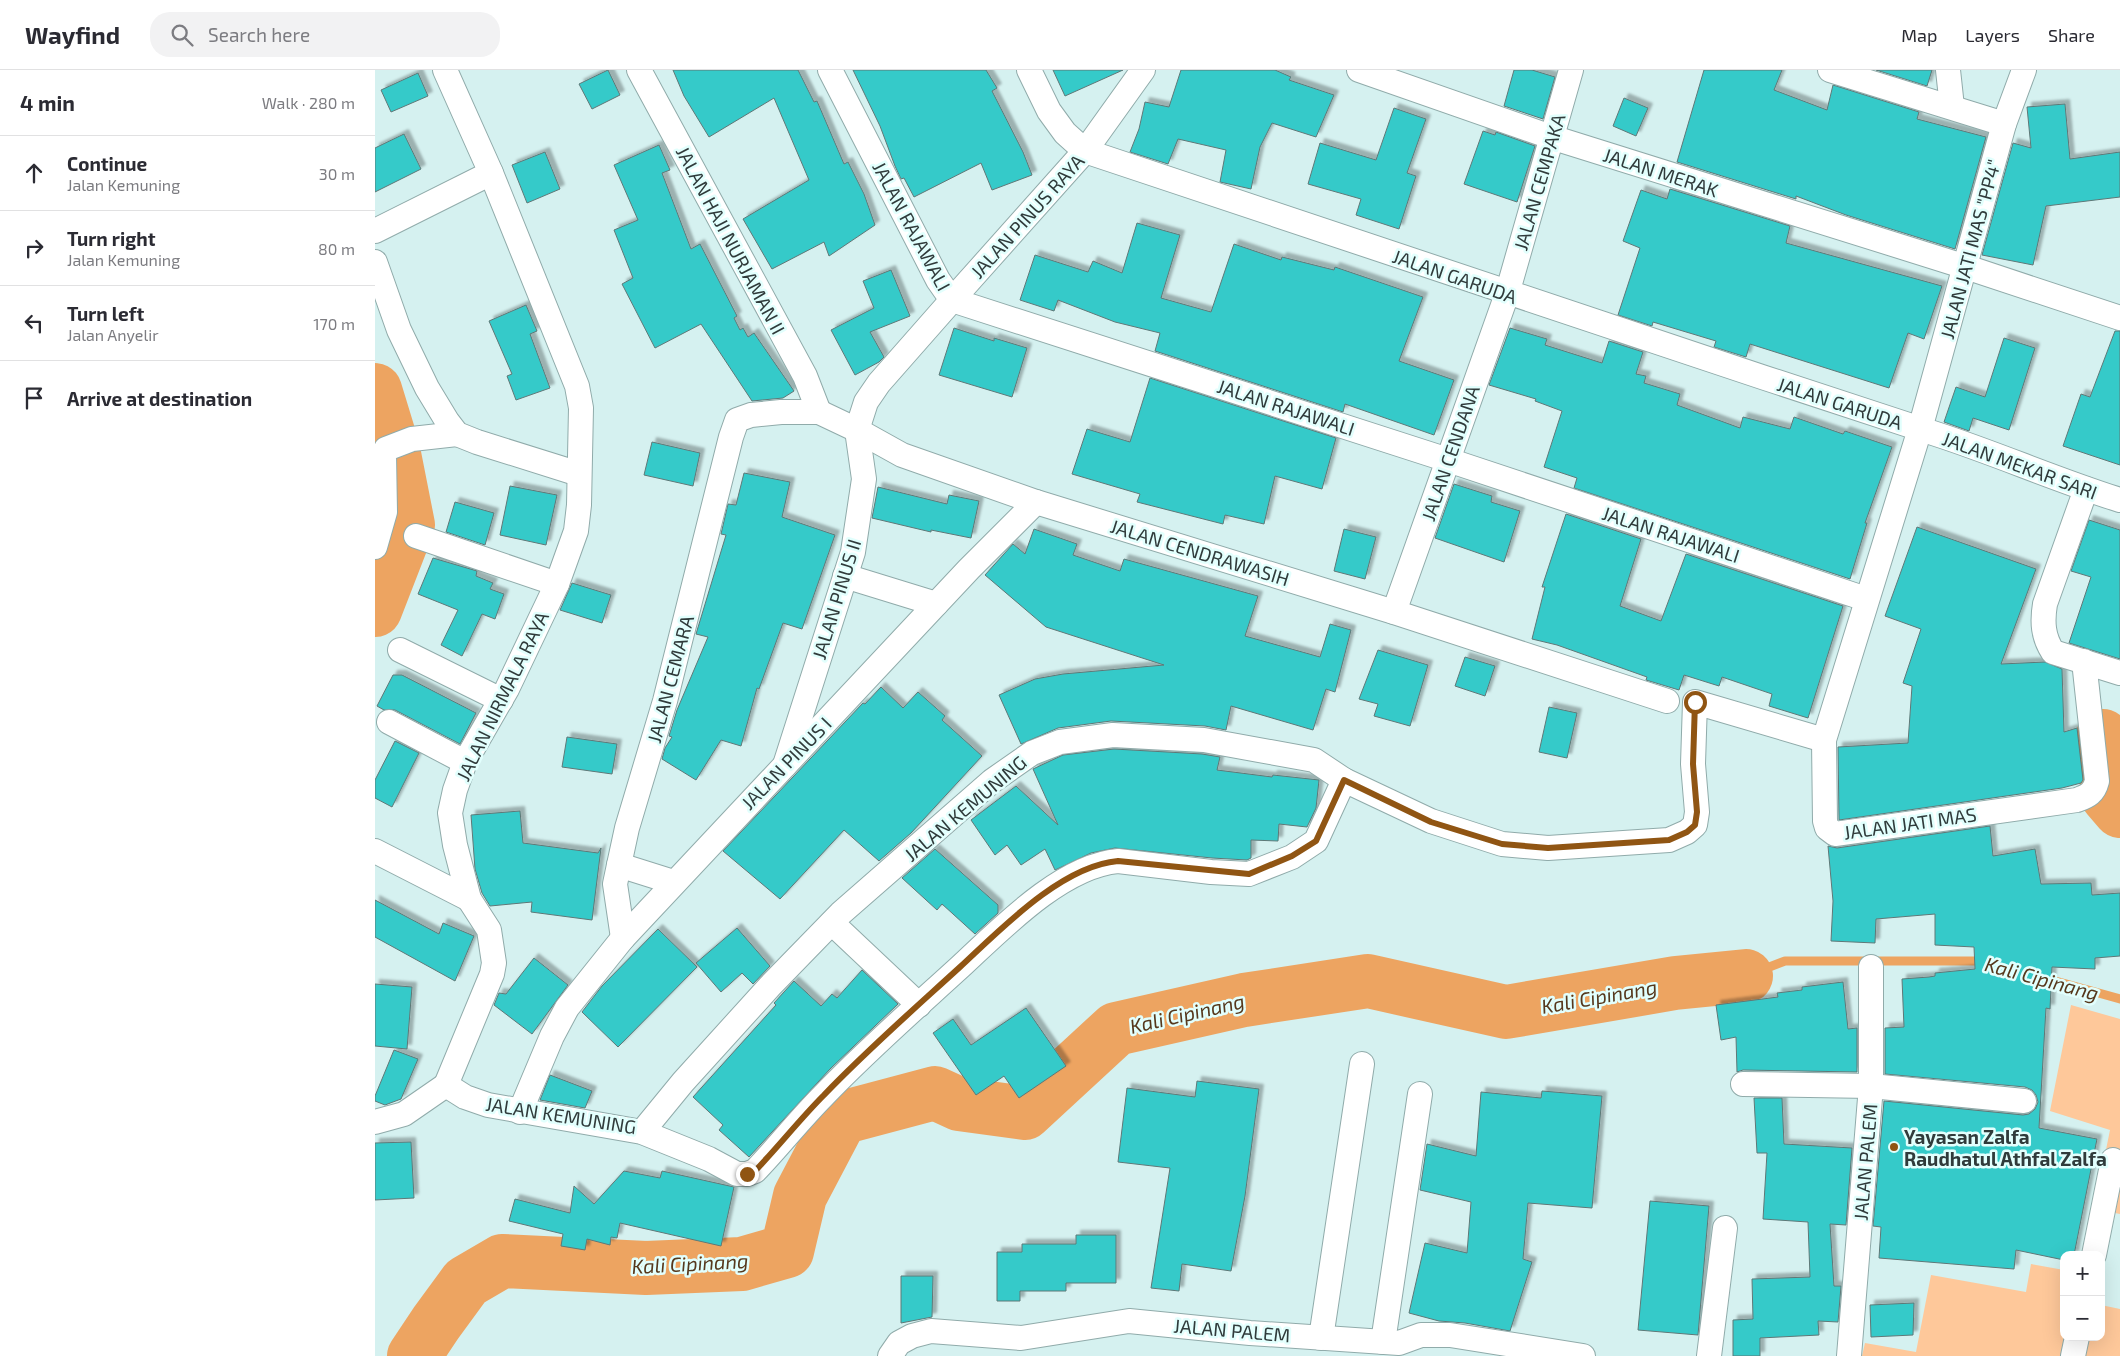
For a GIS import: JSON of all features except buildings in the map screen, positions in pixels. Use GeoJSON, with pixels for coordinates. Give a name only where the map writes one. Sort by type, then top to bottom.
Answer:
{"type":"FeatureCollection","features":[{"type":"Feature","properties":{"kind":"street","name":"JALAN NIRMALA RAYA"},"geometry":{"type":"LineString","coordinates":[[445,70],[491,173],[577,386],[581,408],[576,531],[557,584],[501,700],[465,762],[455,790],[450,813],[455,845],[469,899],[489,930],[494,963],[492,974],[446,1085]]}},
{"type":"Feature","properties":{"kind":"street","name":"JALAN HAJI NURJAMAN II"},"geometry":{"type":"LineString","coordinates":[[639,70],[805,376],[819,412]]}},
{"type":"Feature","properties":{"kind":"street","name":"JALAN RAJAWALI"},"geometry":{"type":"LineString","coordinates":[[830,70],[938,280],[952,300],[1448,460],[1866,599]]}},
{"type":"Feature","properties":{"kind":"street","name":"JALAN GARUDA"},"geometry":{"type":"LineString","coordinates":[[1029,70],[1049,111],[1065,133],[1085,151],[1507,294],[1920,429]]}},
{"type":"Feature","properties":{"kind":"street","name":"JALAN PINUS RAYA"},"geometry":{"type":"LineString","coordinates":[[857,430],[866,402],[879,383],[1085,151],[1143,70]]}},
{"type":"Feature","properties":{"kind":"street","name":"JALAN MERAK"},"geometry":{"type":"LineString","coordinates":[[1359,70],[1551,137],[1966,267],[2120,318]]}},
{"type":"Feature","properties":{"kind":"street","name":"JALAN CEMPAKA"},"geometry":{"type":"LineString","coordinates":[[1507,294],[1571,70]]}},
{"type":"Feature","properties":{"kind":"street"},"geometry":{"type":"LineString","coordinates":[[1830,70],[2004,124]]}},
{"type":"Feature","properties":{"kind":"street"},"geometry":{"type":"LineString","coordinates":[[1948,70],[1952,107]]}},
{"type":"Feature","properties":{"kind":"street","name":"JALAN JATI MAS \"PP4\""},"geometry":{"type":"LineString","coordinates":[[1920,429],[2004,124],[2024,70]]}},
{"type":"Feature","properties":{"kind":"street"},"geometry":{"type":"LineString","coordinates":[[375,231],[491,173]]}},
{"type":"Feature","properties":{"kind":"street"},"geometry":{"type":"LineString","coordinates":[[375,262],[403,338],[427,388],[457,434]]}},
{"type":"Feature","properties":{"kind":"street","name":"JALAN CENDANA"},"geometry":{"type":"LineString","coordinates":[[1394,612],[1507,294]]}},
{"type":"Feature","properties":{"kind":"street","name":"JALAN CENDRAWASIH"},"geometry":{"type":"LineString","coordinates":[[737,420],[751,415],[781,412],[819,412],[902,455],[1036,502],[1394,612],[1667,701]]}},
{"type":"Feature","properties":{"kind":"street","name":"JALAN CEMARA"},"geometry":{"type":"LineString","coordinates":[[623,938],[615,884],[627,828],[665,701],[731,437],[737,420]]}},
{"type":"Feature","properties":{"kind":"street","name":"JALAN MEKAR SARI"},"geometry":{"type":"LineString","coordinates":[[1920,429],[2120,500]]}},
{"type":"Feature","properties":{"kind":"street","name":"JALAN JATI MAS"},"geometry":{"type":"LineString","coordinates":[[1920,429],[1824,740],[1825,821],[1829,831],[1835,834],[2077,800],[2093,792],[2097,781],[2095,750],[2084,661]]}},
{"type":"Feature","properties":{"kind":"street","name":"JALAN PINUS II"},"geometry":{"type":"LineString","coordinates":[[785,765],[853,552],[864,479],[857,430]]}},
{"type":"Feature","properties":{"kind":"street"},"geometry":{"type":"LineString","coordinates":[[375,547],[386,449],[413,440],[457,434],[579,474]]}},
{"type":"Feature","properties":{"kind":"street"},"geometry":{"type":"LineString","coordinates":[[2085,489],[2045,604],[2043,616],[2044,634],[2053,652],[2120,673]]}},
{"type":"Feature","properties":{"kind":"street","name":"JALAN PINUS I"},"geometry":{"type":"LineString","coordinates":[[520,1112],[552,1036],[567,1008],[623,938],[673,882],[1001,535],[1036,502]]}},
{"type":"Feature","properties":{"kind":"street"},"geometry":{"type":"LineString","coordinates":[[416,536],[557,584]]}},
{"type":"Feature","properties":{"kind":"street"},"geometry":{"type":"LineString","coordinates":[[845,576],[936,604]]}},
{"type":"Feature","properties":{"kind":"street"},"geometry":{"type":"LineString","coordinates":[[400,650],[501,700]]}},
{"type":"Feature","properties":{"kind":"street","name":"JALAN KEMUNING"},"geometry":{"type":"LineString","coordinates":[[446,1085],[465,1097],[488,1105],[642,1132],[683,1082],[770,986],[832,923],[991,781],[1032,753],[1060,742],[1113,734],[1204,740],[1314,760],[1344,780],[1431,822],[1502,844],[1548,848],[1669,840],[1687,832],[1695,825],[1697,812],[1693,764],[1695,702],[1824,740]]}},
{"type":"Feature","properties":{"kind":"street"},"geometry":{"type":"LineString","coordinates":[[804,703],[835,711]]}},
{"type":"Feature","properties":{"kind":"street"},"geometry":{"type":"LineString","coordinates":[[389,722],[465,762]]}},
{"type":"Feature","properties":{"kind":"street"},"geometry":{"type":"LineString","coordinates":[[642,1132],[709,1159],[737,1174],[747,1174],[755,1171],[824,1094],[919,1004],[1025,908],[1054,888],[1089,868],[1104,862],[1118,861],[1249,874],[1292,856],[1316,841],[1344,780]]}},
{"type":"Feature","properties":{"kind":"street"},"geometry":{"type":"LineString","coordinates":[[375,851],[469,899]]}},
{"type":"Feature","properties":{"kind":"street"},"geometry":{"type":"LineString","coordinates":[[619,865],[673,882]]}},
{"type":"Feature","properties":{"kind":"street"},"geometry":{"type":"LineString","coordinates":[[832,923],[919,1004]]}},
{"type":"Feature","properties":{"kind":"street","name":"JALAN PALEM"},"geometry":{"type":"LineString","coordinates":[[1849,1356],[1871,1086],[1871,967]]}},
{"type":"Feature","properties":{"kind":"street"},"geometry":{"type":"LineString","coordinates":[[1321,1338],[1362,1064]]}},
{"type":"Feature","properties":{"kind":"street"},"geometry":{"type":"LineString","coordinates":[[1743,1084],[1871,1086],[2024,1100]]}},
{"type":"Feature","properties":{"kind":"street"},"geometry":{"type":"LineString","coordinates":[[375,1122],[404,1114],[446,1085]]}},
{"type":"Feature","properties":{"kind":"street"},"geometry":{"type":"LineString","coordinates":[[1391,1347],[1420,1094]]}},
{"type":"Feature","properties":{"kind":"street"},"geometry":{"type":"LineString","coordinates":[[2095,1251],[2113,1160]]}},
{"type":"Feature","properties":{"kind":"street"},"geometry":{"type":"LineString","coordinates":[[1709,1356],[1725,1228]]}},
{"type":"Feature","properties":{"kind":"street","name":"JALAN PALEM"},"geometry":{"type":"LineString","coordinates":[[890,1356],[899,1343],[912,1336],[931,1330],[1021,1338],[1129,1321],[1321,1338],[1391,1347],[1421,1335],[1450,1335],[1583,1356]]}},
{"type":"Feature","properties":{"kind":"street"},"geometry":{"type":"LineString","coordinates":[[2073,1356],[2076,1341]]}},
{"type":"Feature","properties":{"kind":"shaded area"},"geometry":{"type":"Polygon","coordinates":[[[2071,1005],[2120,1019],[2120,1214],[2094,1209],[2110,1130],[2050,1111],[2071,1005]]]}},
{"type":"Feature","properties":{"kind":"shaded area"},"geometry":{"type":"Polygon","coordinates":[[[2031,1264],[2060,1269],[2060,1341],[2105,1341],[2105,1306],[2120,1309],[2120,1356],[1862,1356],[1865,1343],[1916,1352],[1931,1275],[2026,1292],[2031,1264]]]}},
{"type":"Feature","properties":{"kind":"waterway","name":"Kali Cipinang"},"geometry":{"type":"LineString","coordinates":[[375,390],[393,449],[408,525],[375,610]]}},
{"type":"Feature","properties":{"kind":"waterway","name":"Kali Cipinang"},"geometry":{"type":"LineString","coordinates":[[2103,736],[2108,797],[2120,811]]}},
{"type":"Feature","properties":{"kind":"waterway","name":"Kali Cipinang"},"geometry":{"type":"LineString","coordinates":[[1746,976],[1785,961],[1985,961]]}},
{"type":"Feature","properties":{"kind":"waterway","name":"Kali Cipinang"},"geometry":{"type":"LineString","coordinates":[[414,1356],[466,1282],[502,1261],[646,1268],[742,1264],[787,1251],[800,1196],[841,1118],[935,1093],[959,1104],[1025,1113],[1116,1029],[1244,1000],[1368,981],[1506,1012],[1675,983],[1746,976]]}},
{"type":"Feature","properties":{"kind":"waterway","name":"Kali Cipinang"},"geometry":{"type":"LineString","coordinates":[[2041,977],[2120,999]]}},
{"type":"Feature","properties":{"kind":"place","name":"Yayasan Zalfa Raudhatul Athfal Zalfa"},"geometry":{"type":"Point","coordinates":[1894,1147]}},
{"type":"Feature","properties":{"kind":"route"},"geometry":{"type":"LineString","coordinates":[[747,1174],[755,1171],[771,1155],[783,1138],[824,1094],[878,1042],[1025,908],[1054,888],[1089,868],[1104,862],[1118,861],[1211,872],[1249,874],[1280,862],[1316,841],[1344,780],[1431,822],[1502,844],[1548,848],[1669,840],[1687,832],[1695,825],[1697,812],[1693,764],[1695,702]]}}]}
